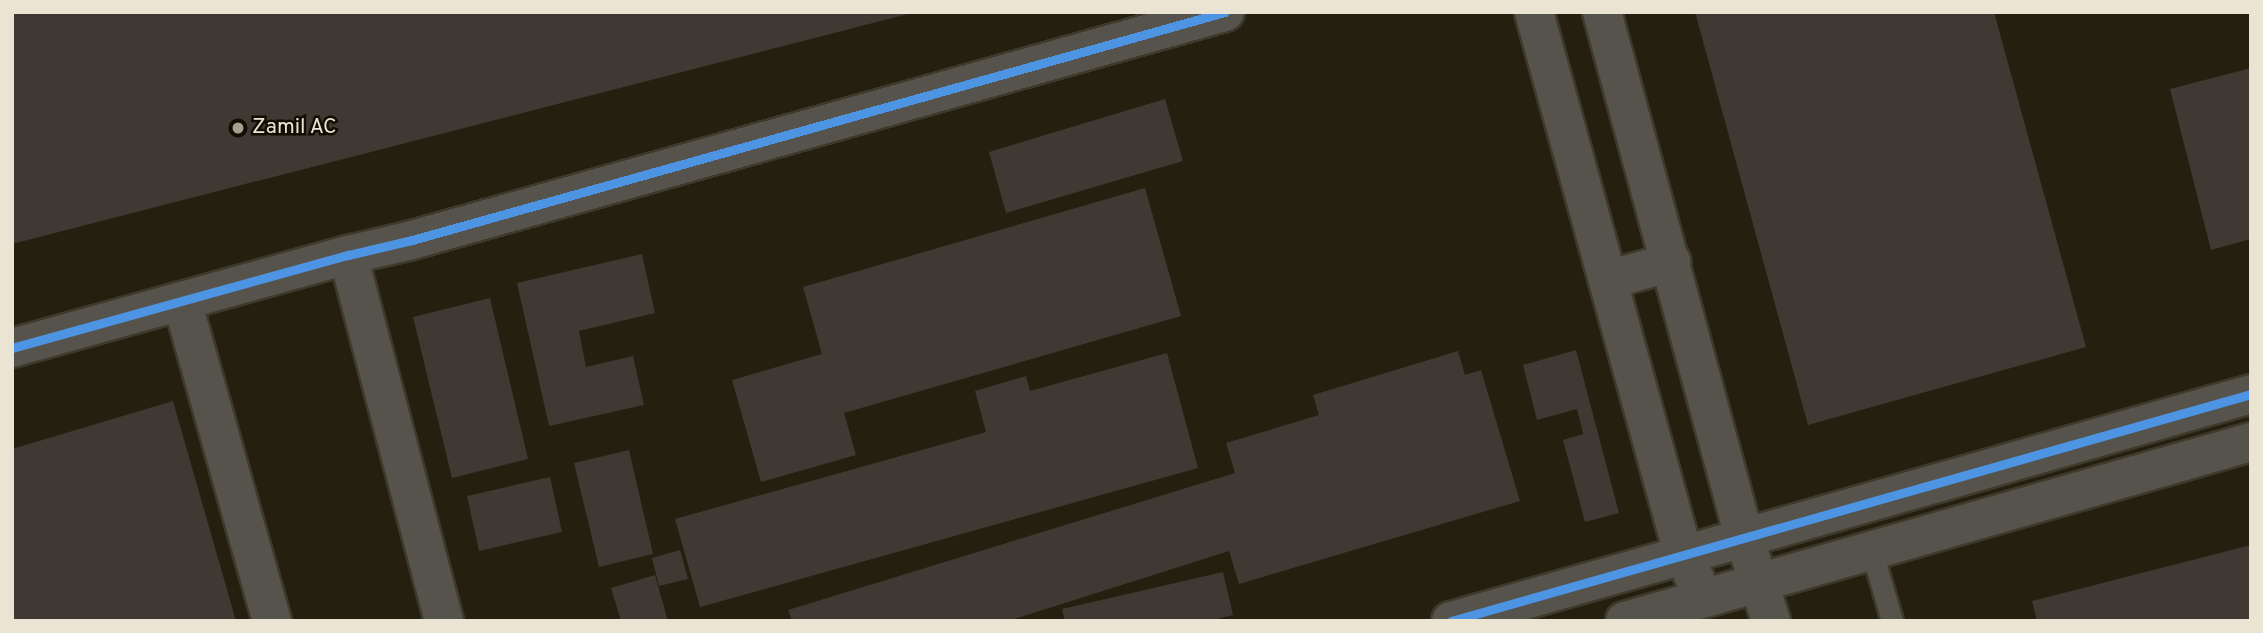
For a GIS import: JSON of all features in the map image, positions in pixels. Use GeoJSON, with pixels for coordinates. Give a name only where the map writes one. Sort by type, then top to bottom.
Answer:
{"type":"FeatureCollection","features":[{"type":"Feature","properties":{"kind":"street"},"geometry":{"type":"LineString","coordinates":[[12,348],[348,254],[439,233],[1225,12]]}},
{"type":"Feature","properties":{"kind":"street"},"geometry":{"type":"LineString","coordinates":[[1534,12],[1684,557],[1707,610]]}},
{"type":"Feature","properties":{"kind":"street"},"geometry":{"type":"LineString","coordinates":[[1602,12],[1745,540],[1771,621]]}},
{"type":"Feature","properties":{"kind":"street"},"geometry":{"type":"LineString","coordinates":[[348,254],[444,621]]}},
{"type":"Feature","properties":{"kind":"street"},"geometry":{"type":"LineString","coordinates":[[1608,280],[1671,262]]}},
{"type":"Feature","properties":{"kind":"street"},"geometry":{"type":"LineString","coordinates":[[182,301],[272,621]]}},
{"type":"Feature","properties":{"kind":"street"},"geometry":{"type":"LineString","coordinates":[[1451,621],[1745,540],[2251,394]]}},
{"type":"Feature","properties":{"kind":"street"},"geometry":{"type":"LineString","coordinates":[[1625,621],[1707,610],[1760,584],[2251,442]]}},
{"type":"Feature","properties":{"kind":"lane"},"geometry":{"type":"LineString","coordinates":[[1872,552],[1892,621]]}},
{"type":"Feature","properties":{"kind":"building","name":"Zamil AC"},"geometry":{"type":"Polygon","coordinates":[[[12,12],[912,12],[912,13],[12,244],[12,12]]]}},
{"type":"Feature","properties":{"kind":"building"},"geometry":{"type":"Polygon","coordinates":[[[1695,12],[1994,12],[2086,347],[1808,425],[1695,12]]]}},
{"type":"Feature","properties":{"kind":"building"},"geometry":{"type":"Polygon","coordinates":[[[2251,68],[2251,239],[2211,250],[2170,89],[2251,68]]]}},
{"type":"Feature","properties":{"kind":"building"},"geometry":{"type":"Polygon","coordinates":[[[1165,99],[1183,161],[1006,213],[989,152],[1165,99]]]}},
{"type":"Feature","properties":{"kind":"building"},"geometry":{"type":"Polygon","coordinates":[[[1145,188],[1181,316],[844,413],[856,455],[761,482],[732,380],[822,354],[803,287],[1145,188]]]}},
{"type":"Feature","properties":{"kind":"building"},"geometry":{"type":"Polygon","coordinates":[[[642,254],[655,313],[579,331],[586,367],[633,356],[644,405],[549,426],[517,283],[642,254]]]}},
{"type":"Feature","properties":{"kind":"building"},"geometry":{"type":"Polygon","coordinates":[[[490,298],[528,459],[452,478],[413,317],[490,298]]]}},
{"type":"Feature","properties":{"kind":"building"},"geometry":{"type":"Polygon","coordinates":[[[1576,350],[1619,513],[1585,522],[1563,440],[1583,434],[1577,409],[1537,420],[1523,365],[1576,350]]]}},
{"type":"Feature","properties":{"kind":"building"},"geometry":{"type":"Polygon","coordinates":[[[1458,351],[1465,375],[1481,370],[1520,501],[1239,584],[1229,551],[1008,621],[792,621],[788,610],[1235,473],[1226,443],[1319,415],[1313,395],[1458,351]]]}},
{"type":"Feature","properties":{"kind":"building"},"geometry":{"type":"Polygon","coordinates":[[[1167,353],[1198,468],[700,607],[675,519],[986,432],[975,391],[1026,376],[1030,391],[1167,353]]]}},
{"type":"Feature","properties":{"kind":"building"},"geometry":{"type":"Polygon","coordinates":[[[173,401],[236,621],[12,621],[12,449],[173,401]]]}},
{"type":"Feature","properties":{"kind":"building"},"geometry":{"type":"Polygon","coordinates":[[[629,450],[653,554],[599,567],[574,463],[629,450]]]}},
{"type":"Feature","properties":{"kind":"building"},"geometry":{"type":"Polygon","coordinates":[[[550,477],[562,532],[479,551],[467,496],[550,477]]]}},
{"type":"Feature","properties":{"kind":"building"},"geometry":{"type":"Polygon","coordinates":[[[2251,545],[2251,621],[2037,621],[2032,601],[2251,545]]]}},
{"type":"Feature","properties":{"kind":"building"},"geometry":{"type":"Polygon","coordinates":[[[680,550],[688,579],[659,586],[652,558],[680,550]]]}},
{"type":"Feature","properties":{"kind":"building"},"geometry":{"type":"Polygon","coordinates":[[[1223,572],[1233,615],[1209,621],[1065,621],[1062,609],[1223,572]]]}},
{"type":"Feature","properties":{"kind":"building"},"geometry":{"type":"Polygon","coordinates":[[[655,575],[668,621],[621,621],[611,588],[655,575]]]}},
{"type":"Feature","properties":{"kind":"cycle path"},"geometry":{"type":"LineString","coordinates":[[12,348],[348,255],[412,240],[1225,12]]}},
{"type":"Feature","properties":{"kind":"cycle path"},"geometry":{"type":"LineString","coordinates":[[1451,621],[2251,394]]}},
{"type":"Feature","properties":{"kind":"place","name":"Zamil AC"},"geometry":{"type":"Point","coordinates":[238,128]}}]}
